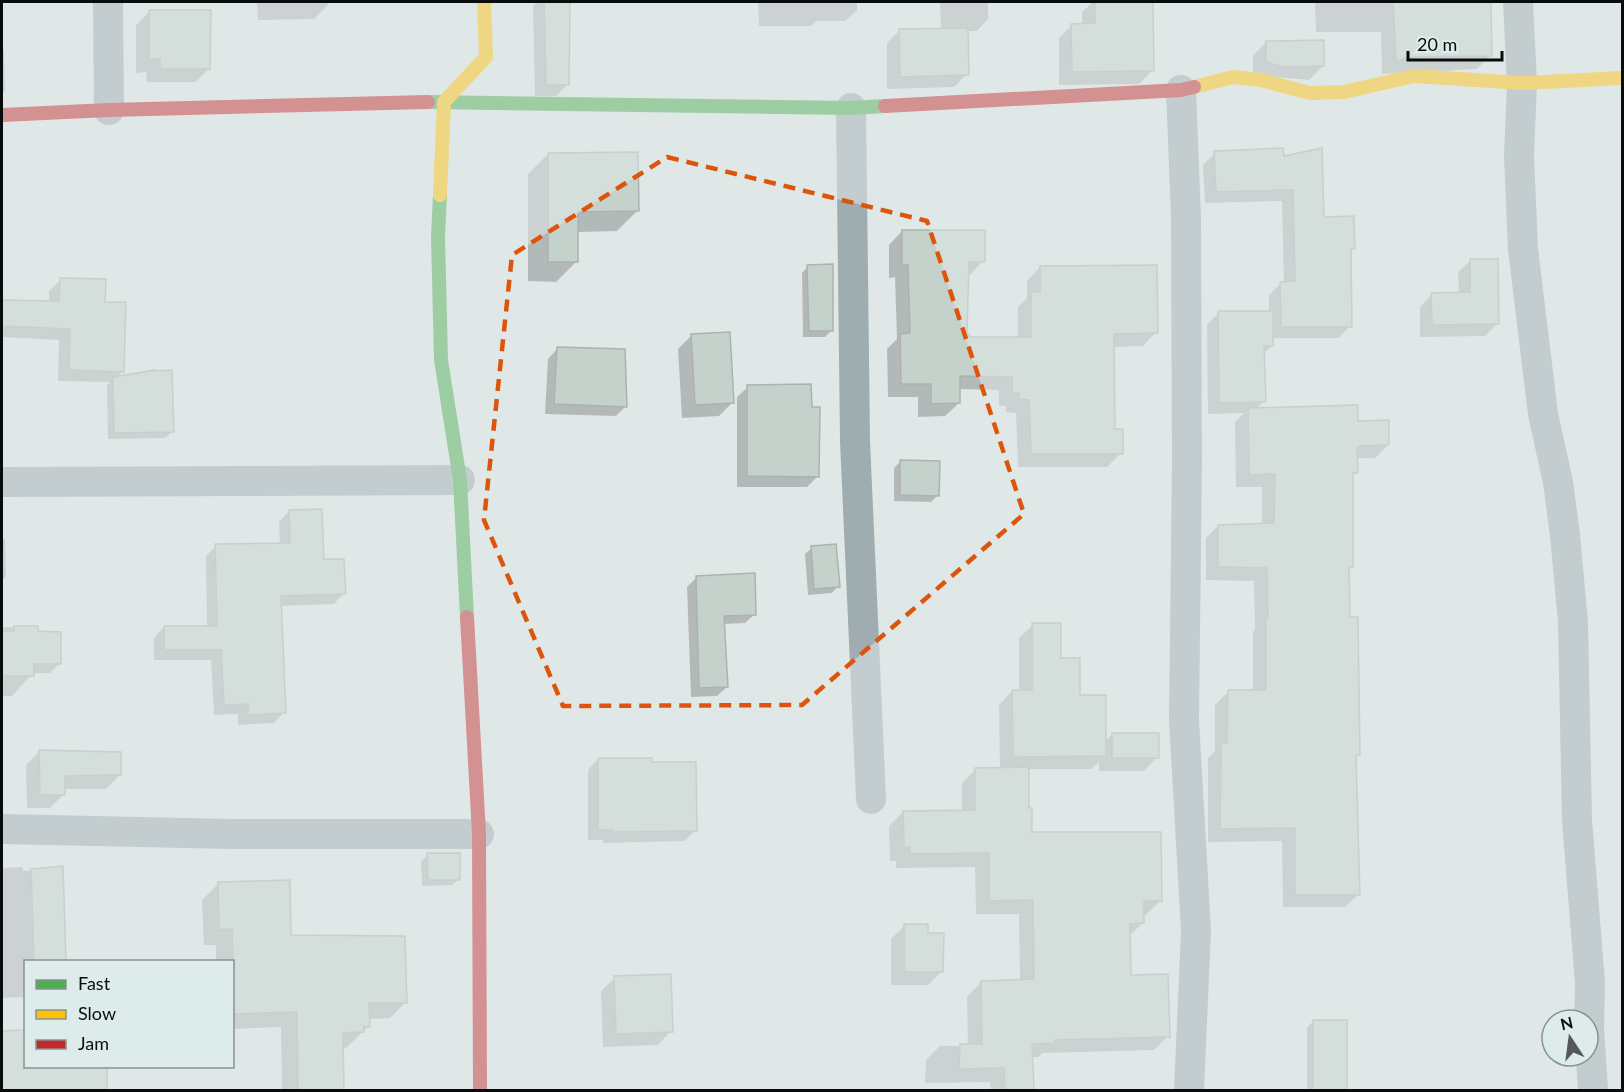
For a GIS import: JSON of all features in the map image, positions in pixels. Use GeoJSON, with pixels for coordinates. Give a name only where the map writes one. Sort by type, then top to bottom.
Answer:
{"type":"FeatureCollection","features":[{"type":"Feature","properties":{"kind":"street"},"geometry":{"type":"LineString","coordinates":[[108,2],[109,110]]}},
{"type":"Feature","properties":{"kind":"street"},"geometry":{"type":"LineString","coordinates":[[480,1090],[479,834],[460,480],[441,360],[438,237],[444,102],[486,57],[484,2]]}},
{"type":"Feature","properties":{"kind":"street"},"geometry":{"type":"LineString","coordinates":[[1518,2],[1522,83],[1519,156],[1523,249],[1543,414],[1558,482],[1573,622],[1577,820],[1590,983],[1589,1028],[1593,1090]]}},
{"type":"Feature","properties":{"kind":"street"},"geometry":{"type":"LineString","coordinates":[[2,115],[109,110],[444,102],[851,108],[1181,90],[1233,77],[1261,80],[1310,93],[1344,92],[1414,76],[1522,83],[1623,78]]}},
{"type":"Feature","properties":{"kind":"street"},"geometry":{"type":"LineString","coordinates":[[1181,90],[1186,240],[1187,461],[1184,720],[1196,931],[1189,1090]]}},
{"type":"Feature","properties":{"kind":"street"},"geometry":{"type":"LineString","coordinates":[[851,108],[855,441],[871,799]]}},
{"type":"Feature","properties":{"kind":"street"},"geometry":{"type":"LineString","coordinates":[[2,482],[460,480]]}},
{"type":"Feature","properties":{"kind":"street"},"geometry":{"type":"LineString","coordinates":[[2,829],[232,834],[479,834]]}},
{"type":"Feature","properties":{"kind":"highlighted area"},"geometry":{"type":"Polygon","coordinates":[[[667,157],[927,221],[1024,514],[802,705],[563,706],[484,520],[512,255],[667,157]]]}},
{"type":"Feature","properties":{"kind":"building"},"geometry":{"type":"Polygon","coordinates":[[[544,2],[570,2],[569,85],[546,85],[544,2]]]}},
{"type":"Feature","properties":{"kind":"building"},"geometry":{"type":"Polygon","coordinates":[[[1095,2],[1153,2],[1154,71],[1072,72],[1071,24],[1095,23],[1095,2]]]}},
{"type":"Feature","properties":{"kind":"building"},"geometry":{"type":"Polygon","coordinates":[[[1393,2],[1491,2],[1492,56],[1415,57],[1396,61],[1393,2]]]}},
{"type":"Feature","properties":{"kind":"building"},"geometry":{"type":"Polygon","coordinates":[[[149,10],[211,10],[210,69],[160,69],[160,59],[149,59],[149,10]]]}},
{"type":"Feature","properties":{"kind":"building"},"geometry":{"type":"Polygon","coordinates":[[[968,28],[969,75],[900,77],[899,29],[968,28]]]}},
{"type":"Feature","properties":{"kind":"building"},"geometry":{"type":"Polygon","coordinates":[[[1324,40],[1324,66],[1283,67],[1266,62],[1266,41],[1324,40]]]}},
{"type":"Feature","properties":{"kind":"building"},"geometry":{"type":"Polygon","coordinates":[[[1283,148],[1284,156],[1322,148],[1324,217],[1354,216],[1355,249],[1351,249],[1352,327],[1281,327],[1280,282],[1295,281],[1293,190],[1216,192],[1214,151],[1283,148]]]}},
{"type":"Feature","properties":{"kind":"building"},"geometry":{"type":"Polygon","coordinates":[[[638,152],[639,211],[578,212],[578,262],[548,262],[548,153],[638,152]]]}},
{"type":"Feature","properties":{"kind":"building"},"geometry":{"type":"Polygon","coordinates":[[[902,230],[985,230],[985,262],[969,262],[967,334],[969,337],[1031,337],[1031,292],[1040,292],[1040,266],[1157,265],[1158,333],[1114,334],[1115,429],[1123,429],[1123,454],[1031,454],[1029,400],[1019,399],[1019,393],[1012,393],[1012,377],[960,376],[960,403],[931,404],[931,384],[901,384],[900,334],[910,333],[908,265],[902,265],[902,230]]]}},
{"type":"Feature","properties":{"kind":"building"},"geometry":{"type":"Polygon","coordinates":[[[1470,259],[1498,259],[1499,324],[1432,325],[1431,293],[1470,292],[1470,259]]]}},
{"type":"Feature","properties":{"kind":"building"},"geometry":{"type":"Polygon","coordinates":[[[833,264],[833,331],[809,331],[807,265],[833,264]]]}},
{"type":"Feature","properties":{"kind":"building"},"geometry":{"type":"Polygon","coordinates":[[[60,278],[106,279],[105,302],[126,302],[124,372],[69,370],[70,329],[2,326],[2,300],[59,301],[60,278]]]}},
{"type":"Feature","properties":{"kind":"building"},"geometry":{"type":"Polygon","coordinates":[[[1218,311],[1273,311],[1273,346],[1264,346],[1266,402],[1219,403],[1218,311]]]}},
{"type":"Feature","properties":{"kind":"building"},"geometry":{"type":"Polygon","coordinates":[[[730,332],[734,403],[695,405],[691,334],[730,332]]]}},
{"type":"Feature","properties":{"kind":"building"},"geometry":{"type":"Polygon","coordinates":[[[557,347],[625,349],[627,407],[554,404],[557,347]]]}},
{"type":"Feature","properties":{"kind":"building"},"geometry":{"type":"Polygon","coordinates":[[[155,370],[172,370],[174,432],[114,433],[113,377],[155,370]]]}},
{"type":"Feature","properties":{"kind":"building"},"geometry":{"type":"Polygon","coordinates":[[[811,384],[812,407],[820,407],[819,477],[747,476],[747,385],[811,384]]]}},
{"type":"Feature","properties":{"kind":"building"},"geometry":{"type":"Polygon","coordinates":[[[1358,405],[1358,421],[1389,420],[1389,445],[1359,446],[1357,448],[1358,473],[1353,473],[1353,567],[1349,567],[1350,617],[1358,617],[1360,755],[1356,755],[1360,895],[1295,895],[1295,828],[1220,829],[1221,743],[1227,743],[1228,690],[1266,690],[1266,617],[1268,617],[1267,568],[1218,567],[1218,525],[1274,523],[1275,474],[1249,475],[1248,408],[1358,405]]]}},
{"type":"Feature","properties":{"kind":"building"},"geometry":{"type":"Polygon","coordinates":[[[900,460],[940,461],[939,496],[900,495],[900,460]]]}},
{"type":"Feature","properties":{"kind":"building"},"geometry":{"type":"Polygon","coordinates":[[[322,509],[324,559],[344,559],[346,594],[281,596],[286,713],[248,715],[248,704],[224,705],[221,650],[164,650],[164,626],[217,626],[215,544],[290,543],[289,510],[322,509]]]}},
{"type":"Feature","properties":{"kind":"building"},"geometry":{"type":"Polygon","coordinates":[[[836,544],[840,587],[814,589],[811,546],[836,544]]]}},
{"type":"Feature","properties":{"kind":"building"},"geometry":{"type":"Polygon","coordinates":[[[755,573],[756,615],[724,616],[728,687],[699,688],[696,576],[755,573]]]}},
{"type":"Feature","properties":{"kind":"building"},"geometry":{"type":"Polygon","coordinates":[[[1032,623],[1061,623],[1061,658],[1080,658],[1080,695],[1106,695],[1106,756],[1013,757],[1012,690],[1032,690],[1032,623]]]}},
{"type":"Feature","properties":{"kind":"building"},"geometry":{"type":"Polygon","coordinates":[[[14,626],[38,626],[38,631],[61,632],[61,664],[34,664],[34,676],[2,676],[2,631],[14,631],[14,626]]]}},
{"type":"Feature","properties":{"kind":"building"},"geometry":{"type":"Polygon","coordinates":[[[1112,733],[1159,733],[1159,758],[1112,758],[1112,733]]]}},
{"type":"Feature","properties":{"kind":"building"},"geometry":{"type":"Polygon","coordinates":[[[39,750],[121,752],[121,775],[65,776],[65,795],[40,795],[39,750]]]}},
{"type":"Feature","properties":{"kind":"building"},"geometry":{"type":"Polygon","coordinates":[[[598,758],[652,758],[652,762],[696,762],[697,831],[613,832],[613,830],[598,830],[598,758]]]}},
{"type":"Feature","properties":{"kind":"building"},"geometry":{"type":"Polygon","coordinates":[[[1029,767],[1029,808],[1032,808],[1032,832],[1161,832],[1162,901],[1144,901],[1144,923],[1130,924],[1131,975],[1168,974],[1170,1037],[1055,1040],[1055,1043],[1032,1044],[1034,1090],[1005,1090],[1004,1068],[959,1069],[960,1044],[982,1044],[981,981],[1034,979],[1033,900],[989,901],[989,853],[910,854],[910,847],[904,847],[903,811],[975,810],[975,768],[1029,767]]]}},
{"type":"Feature","properties":{"kind":"building"},"geometry":{"type":"Polygon","coordinates":[[[427,853],[460,853],[460,880],[428,880],[427,853]]]}},
{"type":"Feature","properties":{"kind":"building"},"geometry":{"type":"Polygon","coordinates":[[[63,866],[66,960],[34,960],[31,869],[63,866]]]}},
{"type":"Feature","properties":{"kind":"building"},"geometry":{"type":"Polygon","coordinates":[[[290,880],[291,935],[405,936],[407,1003],[369,1003],[370,1027],[364,1027],[364,1032],[343,1033],[344,1090],[298,1090],[297,1012],[234,1014],[232,929],[219,930],[218,882],[290,880]]]}},
{"type":"Feature","properties":{"kind":"building"},"geometry":{"type":"Polygon","coordinates":[[[904,924],[928,924],[928,933],[944,933],[943,972],[904,972],[904,924]]]}},
{"type":"Feature","properties":{"kind":"building"},"geometry":{"type":"Polygon","coordinates":[[[671,974],[673,1032],[616,1034],[614,976],[671,974]]]}},
{"type":"Feature","properties":{"kind":"building"},"geometry":{"type":"Polygon","coordinates":[[[1313,1020],[1347,1020],[1347,1090],[1313,1090],[1313,1020]]]}},
{"type":"Feature","properties":{"kind":"building"},"geometry":{"type":"Polygon","coordinates":[[[24,1030],[24,1068],[107,1068],[107,1090],[2,1090],[2,1031],[24,1030]]]}},
{"type":"Feature","properties":{"kind":"traffic: fast"},"geometry":{"type":"LineString","coordinates":[[428,102],[851,108],[885,106]]}},
{"type":"Feature","properties":{"kind":"traffic: fast"},"geometry":{"type":"LineString","coordinates":[[440,195],[438,237],[441,360],[460,480],[467,617]]}},
{"type":"Feature","properties":{"kind":"traffic: slow"},"geometry":{"type":"LineString","coordinates":[[440,195],[444,102],[486,57],[484,2]]}},
{"type":"Feature","properties":{"kind":"traffic: slow"},"geometry":{"type":"LineString","coordinates":[[1194,87],[1233,77],[1261,80],[1310,93],[1344,92],[1414,76],[1522,83],[1622,78]]}},
{"type":"Feature","properties":{"kind":"traffic: jam"},"geometry":{"type":"LineString","coordinates":[[885,106],[1181,90],[1194,87]]}},
{"type":"Feature","properties":{"kind":"traffic: jam"},"geometry":{"type":"LineString","coordinates":[[2,115],[428,102]]}},
{"type":"Feature","properties":{"kind":"traffic: jam"},"geometry":{"type":"LineString","coordinates":[[467,617],[479,834],[480,1090]]}}]}
